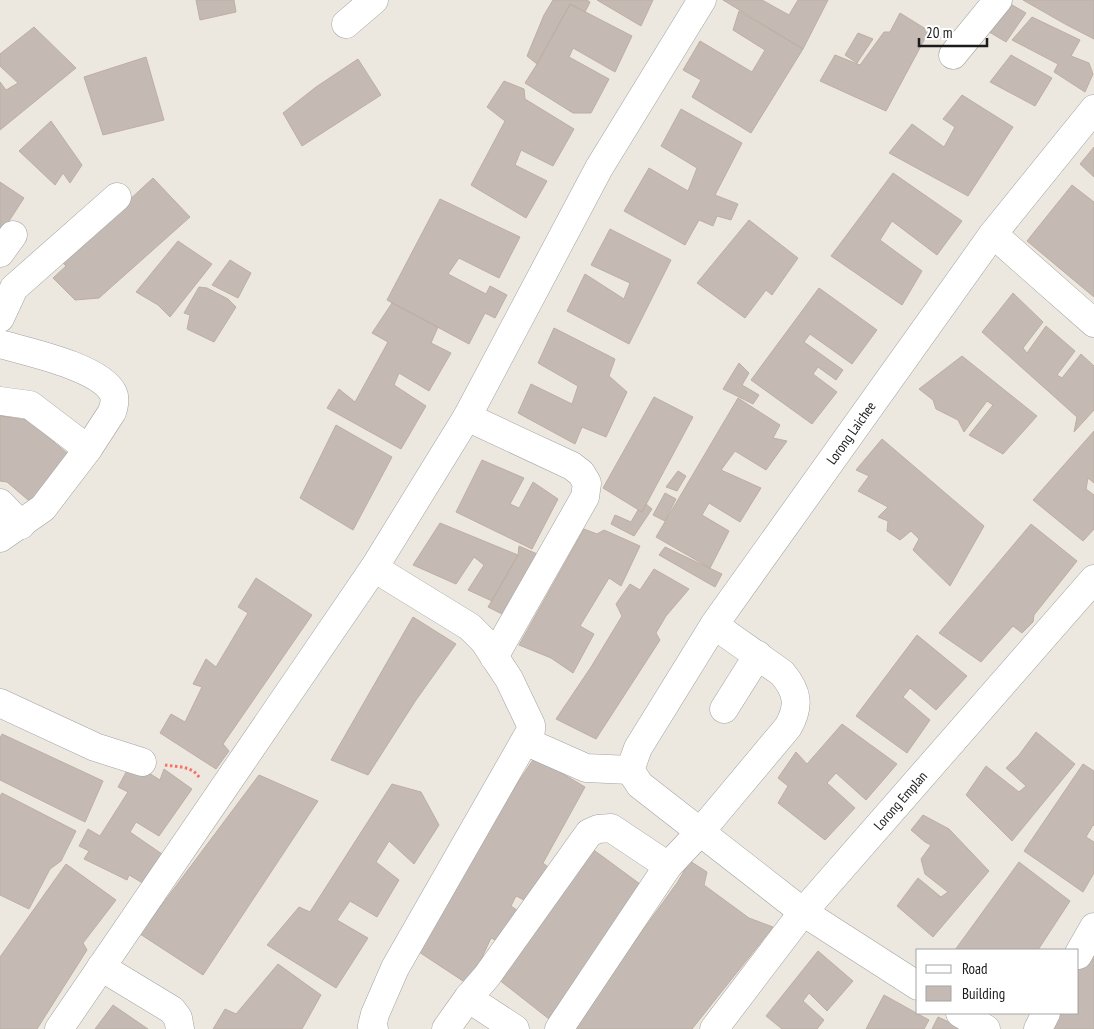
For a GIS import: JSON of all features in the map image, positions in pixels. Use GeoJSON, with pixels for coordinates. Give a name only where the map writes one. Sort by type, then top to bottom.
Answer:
{"type":"FeatureCollection","features":[{"type":"Feature","properties":{"kind":"street"},"geometry":{"type":"LineString","coordinates":[[346,24],[374,0]]}},
{"type":"Feature","properties":{"kind":"street"},"geometry":{"type":"LineString","coordinates":[[59,1029],[374,568],[467,417],[599,168],[702,0]]}},
{"type":"Feature","properties":{"kind":"street"},"geometry":{"type":"LineString","coordinates":[[954,55],[998,0]]}},
{"type":"Feature","properties":{"kind":"street","name":"Lorong Laichee"},"geometry":{"type":"LineString","coordinates":[[630,770],[638,748],[714,625],[993,234],[1094,109]]}},
{"type":"Feature","properties":{"kind":"street"},"geometry":{"type":"LineString","coordinates":[[0,318],[14,288],[117,197]]}},
{"type":"Feature","properties":{"kind":"street"},"geometry":{"type":"LineString","coordinates":[[993,234],[1094,323]]}},
{"type":"Feature","properties":{"kind":"street"},"geometry":{"type":"LineString","coordinates":[[0,344],[83,369],[109,386],[115,395],[115,405],[112,412],[88,450],[43,508],[10,532],[0,503]]}},
{"type":"Feature","properties":{"kind":"street"},"geometry":{"type":"LineString","coordinates":[[0,401],[30,405],[88,450]]}},
{"type":"Feature","properties":{"kind":"street"},"geometry":{"type":"LineString","coordinates":[[467,417],[565,462],[580,473],[587,483],[585,497],[494,657]]}},
{"type":"Feature","properties":{"kind":"street"},"geometry":{"type":"LineString","coordinates":[[374,568],[470,627],[484,641],[509,679],[529,719],[531,730],[395,968],[375,1014],[374,1029]]}},
{"type":"Feature","properties":{"kind":"street","name":"Lorong Emplan"},"geometry":{"type":"LineString","coordinates":[[714,1029],[803,912],[1094,579]]}},
{"type":"Feature","properties":{"kind":"street"},"geometry":{"type":"LineString","coordinates":[[559,1029],[668,866],[701,832],[795,716],[796,700],[791,684],[782,673],[714,625]]}},
{"type":"Feature","properties":{"kind":"street"},"geometry":{"type":"LineString","coordinates":[[724,709],[758,655]]}},
{"type":"Feature","properties":{"kind":"street"},"geometry":{"type":"LineString","coordinates":[[0,703],[95,747],[142,762]]}},
{"type":"Feature","properties":{"kind":"street"},"geometry":{"type":"LineString","coordinates":[[525,741],[586,768],[630,770],[640,785],[803,912],[916,985]]}},
{"type":"Feature","properties":{"kind":"street"},"geometry":{"type":"LineString","coordinates":[[446,1029],[468,998],[487,976],[589,833],[598,829],[610,828],[668,866]]}},
{"type":"Feature","properties":{"kind":"street"},"geometry":{"type":"LineString","coordinates":[[101,967],[172,1010],[178,1018],[180,1029]]}},
{"type":"Feature","properties":{"kind":"street"},"geometry":{"type":"LineString","coordinates":[[468,998],[514,1029]]}},
{"type":"Feature","properties":{"kind":"street"},"geometry":{"type":"LineString","coordinates":[[962,1014],[986,1029]]}},
{"type":"Feature","properties":{"kind":"street"},"geometry":{"type":"LineString","coordinates":[[1038,1029],[1046,1014]]}},
{"type":"Feature","properties":{"kind":"path"},"geometry":{"type":"LineString","coordinates":[[142,762],[182,767],[197,773],[212,805]]}},
{"type":"Feature","properties":{"kind":"building"},"geometry":{"type":"Polygon","coordinates":[[[196,0],[234,0],[236,12],[200,20],[196,0]]]}},
{"type":"Feature","properties":{"kind":"building"},"geometry":{"type":"Polygon","coordinates":[[[553,0],[587,0],[590,2],[585,12],[570,4],[537,64],[527,56],[544,15],[553,0]]]}},
{"type":"Feature","properties":{"kind":"building"},"geometry":{"type":"Polygon","coordinates":[[[597,0],[653,0],[641,26],[597,0]]]}},
{"type":"Feature","properties":{"kind":"building"},"geometry":{"type":"Polygon","coordinates":[[[723,0],[762,0],[789,15],[798,0],[828,0],[803,49],[723,0]]]}},
{"type":"Feature","properties":{"kind":"building"},"geometry":{"type":"Polygon","coordinates":[[[1023,0],[1094,0],[1094,39],[1065,24],[1023,0]]]}},
{"type":"Feature","properties":{"kind":"building"},"geometry":{"type":"Polygon","coordinates":[[[1007,2],[1026,13],[1006,42],[986,30],[1007,2]]]}},
{"type":"Feature","properties":{"kind":"building"},"geometry":{"type":"Polygon","coordinates":[[[570,4],[632,36],[615,72],[573,48],[569,57],[609,79],[591,113],[573,113],[525,83],[570,4]]]}},
{"type":"Feature","properties":{"kind":"building"},"geometry":{"type":"Polygon","coordinates":[[[739,11],[803,49],[751,133],[692,97],[701,80],[683,70],[700,41],[752,72],[765,50],[733,30],[739,11]]]}},
{"type":"Feature","properties":{"kind":"building"},"geometry":{"type":"Polygon","coordinates":[[[900,13],[929,31],[886,111],[820,81],[835,55],[860,65],[884,32],[890,32],[900,13]]]}},
{"type":"Feature","properties":{"kind":"building"},"geometry":{"type":"Polygon","coordinates":[[[1032,17],[1080,40],[1071,56],[1089,63],[1093,74],[1085,92],[1054,72],[1058,64],[1012,40],[1032,17]]]}},
{"type":"Feature","properties":{"kind":"building"},"geometry":{"type":"Polygon","coordinates":[[[34,27],[76,68],[0,130],[0,82],[6,90],[18,83],[0,66],[0,54],[34,27]]]}},
{"type":"Feature","properties":{"kind":"building"},"geometry":{"type":"Polygon","coordinates":[[[858,33],[873,39],[857,63],[845,55],[858,33]]]}},
{"type":"Feature","properties":{"kind":"building"},"geometry":{"type":"Polygon","coordinates":[[[1011,55],[1052,78],[1035,106],[990,82],[1011,55]]]}},
{"type":"Feature","properties":{"kind":"building"},"geometry":{"type":"Polygon","coordinates":[[[146,57],[164,120],[103,135],[84,77],[146,57]]]}},
{"type":"Feature","properties":{"kind":"building"},"geometry":{"type":"Polygon","coordinates":[[[358,59],[381,95],[302,146],[283,113],[316,87],[358,59]]]}},
{"type":"Feature","properties":{"kind":"building"},"geometry":{"type":"Polygon","coordinates":[[[504,81],[524,89],[525,99],[574,129],[553,166],[521,150],[515,165],[547,181],[526,218],[471,185],[505,121],[487,107],[504,81]]]}},
{"type":"Feature","properties":{"kind":"building"},"geometry":{"type":"Polygon","coordinates":[[[962,95],[1013,127],[968,196],[889,153],[912,124],[944,147],[955,127],[943,119],[962,95]]]}},
{"type":"Feature","properties":{"kind":"building"},"geometry":{"type":"Polygon","coordinates":[[[681,109],[742,143],[715,195],[738,204],[731,220],[717,216],[713,226],[699,220],[685,245],[624,211],[649,168],[688,191],[697,168],[661,146],[681,109]]]}},
{"type":"Feature","properties":{"kind":"building"},"geometry":{"type":"Polygon","coordinates":[[[51,121],[82,165],[70,183],[63,173],[55,185],[19,151],[51,121]]]}},
{"type":"Feature","properties":{"kind":"building"},"geometry":{"type":"Polygon","coordinates":[[[1094,147],[1094,177],[1080,164],[1094,147]]]}},
{"type":"Feature","properties":{"kind":"building"},"geometry":{"type":"Polygon","coordinates":[[[893,173],[962,221],[937,255],[892,221],[880,240],[922,271],[902,305],[831,256],[893,173]]]}},
{"type":"Feature","properties":{"kind":"building"},"geometry":{"type":"Polygon","coordinates":[[[153,178],[190,217],[99,298],[75,300],[53,278],[66,266],[62,262],[153,178]]]}},
{"type":"Feature","properties":{"kind":"building"},"geometry":{"type":"Polygon","coordinates":[[[0,182],[24,198],[0,235],[0,182]]]}},
{"type":"Feature","properties":{"kind":"building"},"geometry":{"type":"Polygon","coordinates":[[[1072,185],[1094,202],[1094,297],[1027,241],[1072,185]]]}},
{"type":"Feature","properties":{"kind":"building"},"geometry":{"type":"Polygon","coordinates":[[[440,199],[520,237],[499,278],[459,258],[448,274],[486,294],[490,286],[507,295],[495,318],[485,313],[469,344],[387,300],[440,199]]]}},
{"type":"Feature","properties":{"kind":"building"},"geometry":{"type":"Polygon","coordinates":[[[749,220],[798,258],[772,295],[766,290],[745,318],[697,283],[749,220]]]}},
{"type":"Feature","properties":{"kind":"building"},"geometry":{"type":"Polygon","coordinates":[[[610,229],[671,260],[629,344],[567,311],[585,274],[624,299],[630,283],[591,265],[610,229]]]}},
{"type":"Feature","properties":{"kind":"building"},"geometry":{"type":"Polygon","coordinates":[[[178,241],[212,264],[170,317],[158,305],[136,292],[178,241]]]}},
{"type":"Feature","properties":{"kind":"building"},"geometry":{"type":"Polygon","coordinates":[[[230,260],[251,273],[238,298],[212,285],[230,260]]]}},
{"type":"Feature","properties":{"kind":"building"},"geometry":{"type":"Polygon","coordinates":[[[199,287],[207,288],[228,299],[236,307],[214,342],[187,329],[190,315],[184,313],[199,287]]]}},
{"type":"Feature","properties":{"kind":"building"},"geometry":{"type":"Polygon","coordinates":[[[819,288],[877,330],[852,364],[810,334],[804,342],[843,370],[836,380],[818,367],[813,374],[837,392],[812,424],[751,380],[819,288]]]}},
{"type":"Feature","properties":{"kind":"building"},"geometry":{"type":"Polygon","coordinates":[[[1013,293],[1043,322],[1023,348],[1027,353],[1046,326],[1075,351],[1057,375],[1062,378],[1081,354],[1094,366],[1094,410],[1074,432],[1077,417],[982,332],[1013,293]]]}},
{"type":"Feature","properties":{"kind":"building"},"geometry":{"type":"Polygon","coordinates":[[[392,303],[438,327],[431,343],[451,353],[429,391],[399,373],[394,385],[426,406],[401,449],[327,408],[339,389],[355,402],[388,342],[372,333],[392,303]]]}},
{"type":"Feature","properties":{"kind":"building"},"geometry":{"type":"Polygon","coordinates":[[[554,328],[615,359],[609,376],[627,392],[606,437],[582,427],[575,444],[518,413],[531,384],[572,404],[578,386],[538,363],[554,328]]]}},
{"type":"Feature","properties":{"kind":"building"},"geometry":{"type":"Polygon","coordinates":[[[962,356],[1037,416],[1003,454],[969,435],[993,405],[987,401],[964,432],[958,420],[936,409],[933,400],[919,389],[962,356]]]}},
{"type":"Feature","properties":{"kind":"building"},"geometry":{"type":"Polygon","coordinates":[[[739,363],[749,373],[742,385],[759,395],[753,404],[723,389],[739,363]]]}},
{"type":"Feature","properties":{"kind":"building"},"geometry":{"type":"Polygon","coordinates":[[[654,397],[693,417],[642,512],[603,488],[654,397]]]}},
{"type":"Feature","properties":{"kind":"building"},"geometry":{"type":"Polygon","coordinates":[[[738,398],[780,425],[773,438],[787,441],[766,470],[735,451],[721,470],[761,488],[740,522],[709,503],[702,515],[729,531],[710,568],[656,537],[738,398]]]}},
{"type":"Feature","properties":{"kind":"building"},"geometry":{"type":"Polygon","coordinates":[[[0,416],[28,420],[74,459],[34,505],[7,482],[0,481],[0,416]]]}},
{"type":"Feature","properties":{"kind":"building"},"geometry":{"type":"Polygon","coordinates":[[[336,425],[392,457],[353,530],[300,498],[336,425]]]}},
{"type":"Feature","properties":{"kind":"building"},"geometry":{"type":"Polygon","coordinates":[[[1094,431],[1094,483],[1088,478],[1086,489],[1094,495],[1094,529],[1083,541],[1033,500],[1094,431]]]}},
{"type":"Feature","properties":{"kind":"building"},"geometry":{"type":"Polygon","coordinates":[[[882,439],[984,526],[950,586],[913,550],[919,539],[911,531],[900,540],[887,531],[888,521],[878,517],[888,507],[858,491],[869,476],[856,470],[882,439]]]}},
{"type":"Feature","properties":{"kind":"building"},"geometry":{"type":"Polygon","coordinates":[[[482,460],[524,478],[510,504],[519,508],[533,482],[558,499],[532,549],[456,512],[482,460]]]}},
{"type":"Feature","properties":{"kind":"building"},"geometry":{"type":"Polygon","coordinates":[[[678,471],[686,476],[677,491],[666,487],[678,471]]]}},
{"type":"Feature","properties":{"kind":"building"},"geometry":{"type":"Polygon","coordinates":[[[665,493],[676,499],[665,521],[653,515],[665,493]]]}},
{"type":"Feature","properties":{"kind":"building"},"geometry":{"type":"Polygon","coordinates":[[[646,504],[652,509],[634,536],[611,524],[615,515],[631,522],[638,510],[642,512],[646,504]]]}},
{"type":"Feature","properties":{"kind":"building"},"geometry":{"type":"Polygon","coordinates":[[[440,523],[518,555],[492,601],[468,590],[484,565],[474,557],[456,584],[413,565],[440,523]]]}},
{"type":"Feature","properties":{"kind":"building"},"geometry":{"type":"Polygon","coordinates":[[[1031,524],[1077,561],[1034,615],[1033,622],[1022,633],[1013,626],[981,662],[939,633],[1031,524]]]}},
{"type":"Feature","properties":{"kind":"building"},"geometry":{"type":"Polygon","coordinates":[[[584,529],[597,534],[604,530],[640,546],[621,586],[609,578],[580,626],[594,634],[573,673],[551,658],[519,645],[584,529]]]}},
{"type":"Feature","properties":{"kind":"building"},"geometry":{"type":"Polygon","coordinates":[[[519,546],[544,557],[512,619],[488,607],[518,555],[519,546]]]}},
{"type":"Feature","properties":{"kind":"building"},"geometry":{"type":"Polygon","coordinates":[[[665,547],[722,574],[715,587],[659,555],[665,547]]]}},
{"type":"Feature","properties":{"kind":"building"},"geometry":{"type":"Polygon","coordinates":[[[654,569],[689,589],[666,616],[656,633],[660,640],[596,739],[556,719],[622,616],[616,604],[630,584],[640,590],[654,569]]]}},
{"type":"Feature","properties":{"kind":"building"},"geometry":{"type":"Polygon","coordinates":[[[256,578],[312,615],[223,744],[229,751],[216,769],[160,733],[171,714],[185,722],[202,687],[193,684],[206,659],[216,667],[248,613],[238,607],[256,578]]]}},
{"type":"Feature","properties":{"kind":"building"},"geometry":{"type":"Polygon","coordinates":[[[413,617],[456,644],[416,700],[368,775],[331,760],[413,617]]]}},
{"type":"Feature","properties":{"kind":"building"},"geometry":{"type":"Polygon","coordinates":[[[917,635],[967,676],[936,710],[910,688],[903,697],[930,720],[907,753],[856,716],[917,635]]]}},
{"type":"Feature","properties":{"kind":"building"},"geometry":{"type":"Polygon","coordinates":[[[842,724],[897,764],[866,800],[836,773],[827,783],[855,808],[825,840],[778,803],[788,786],[778,778],[796,752],[807,764],[842,724]]]}},
{"type":"Feature","properties":{"kind":"building"},"geometry":{"type":"Polygon","coordinates":[[[1036,732],[1075,764],[1012,841],[966,795],[986,766],[1019,792],[1026,786],[1006,768],[1019,755],[1036,732]]]}},
{"type":"Feature","properties":{"kind":"building"},"geometry":{"type":"Polygon","coordinates":[[[2,734],[103,781],[85,822],[0,780],[0,738],[2,734]]]}},
{"type":"Feature","properties":{"kind":"building"},"geometry":{"type":"Polygon","coordinates":[[[535,757],[585,787],[543,863],[548,867],[528,902],[516,896],[511,906],[518,911],[498,941],[491,938],[480,962],[481,967],[469,985],[419,952],[416,934],[535,757]]]}},
{"type":"Feature","properties":{"kind":"building"},"geometry":{"type":"Polygon","coordinates":[[[1083,764],[1094,771],[1094,826],[1086,837],[1094,842],[1094,873],[1083,892],[1024,851],[1083,764]]]}},
{"type":"Feature","properties":{"kind":"building"},"geometry":{"type":"Polygon","coordinates":[[[130,765],[144,770],[160,780],[164,769],[192,789],[159,836],[136,822],[130,832],[162,854],[146,885],[129,875],[127,880],[84,859],[89,851],[79,846],[88,829],[100,836],[128,792],[118,787],[130,765]]]}},
{"type":"Feature","properties":{"kind":"building"},"geometry":{"type":"Polygon","coordinates":[[[259,775],[318,801],[203,975],[140,934],[259,775]]]}},
{"type":"Feature","properties":{"kind":"building"},"geometry":{"type":"Polygon","coordinates":[[[392,784],[421,792],[439,825],[414,864],[389,841],[376,862],[399,880],[377,917],[350,901],[337,920],[368,938],[336,988],[267,945],[299,907],[310,912],[392,784]]]}},
{"type":"Feature","properties":{"kind":"building"},"geometry":{"type":"Polygon","coordinates":[[[2,793],[76,831],[61,861],[50,869],[29,909],[0,895],[0,796],[2,793]]]}},
{"type":"Feature","properties":{"kind":"building"},"geometry":{"type":"Polygon","coordinates":[[[923,815],[949,829],[989,871],[933,937],[897,906],[918,878],[941,897],[948,892],[925,874],[921,859],[931,845],[911,830],[923,815]]]}},
{"type":"Feature","properties":{"kind":"building"},"geometry":{"type":"Polygon","coordinates":[[[591,848],[640,884],[549,1019],[498,979],[591,848]]]}},
{"type":"Feature","properties":{"kind":"building"},"geometry":{"type":"Polygon","coordinates":[[[690,861],[707,872],[704,885],[749,918],[773,927],[692,1029],[571,1029],[677,883],[690,861]]]}},
{"type":"Feature","properties":{"kind":"building"},"geometry":{"type":"Polygon","coordinates":[[[1019,862],[1070,901],[1039,949],[956,949],[1019,862]]]}},
{"type":"Feature","properties":{"kind":"building"},"geometry":{"type":"Polygon","coordinates":[[[66,864],[116,900],[83,943],[87,950],[37,1029],[0,1029],[0,957],[66,864]]]}},
{"type":"Feature","properties":{"kind":"building"},"geometry":{"type":"Polygon","coordinates":[[[818,951],[853,981],[827,1011],[809,993],[803,1001],[824,1020],[817,1029],[782,1029],[766,1016],[818,951]]]}},
{"type":"Feature","properties":{"kind":"building"},"geometry":{"type":"Polygon","coordinates":[[[1094,955],[1094,1029],[1041,1029],[1050,1014],[1079,1014],[1079,967],[1094,955]]]}},
{"type":"Feature","properties":{"kind":"building"},"geometry":{"type":"Polygon","coordinates":[[[278,964],[321,995],[302,1029],[213,1029],[225,1009],[236,1014],[278,964]]]}},
{"type":"Feature","properties":{"kind":"building"},"geometry":{"type":"Polygon","coordinates":[[[884,995],[929,1020],[924,1029],[866,1029],[884,995]]]}},
{"type":"Feature","properties":{"kind":"building"},"geometry":{"type":"Polygon","coordinates":[[[113,1005],[148,1029],[95,1029],[113,1005]]]}},
{"type":"Feature","properties":{"kind":"building"},"geometry":{"type":"Polygon","coordinates":[[[938,1017],[964,1029],[932,1029],[938,1017]]]}}]}
